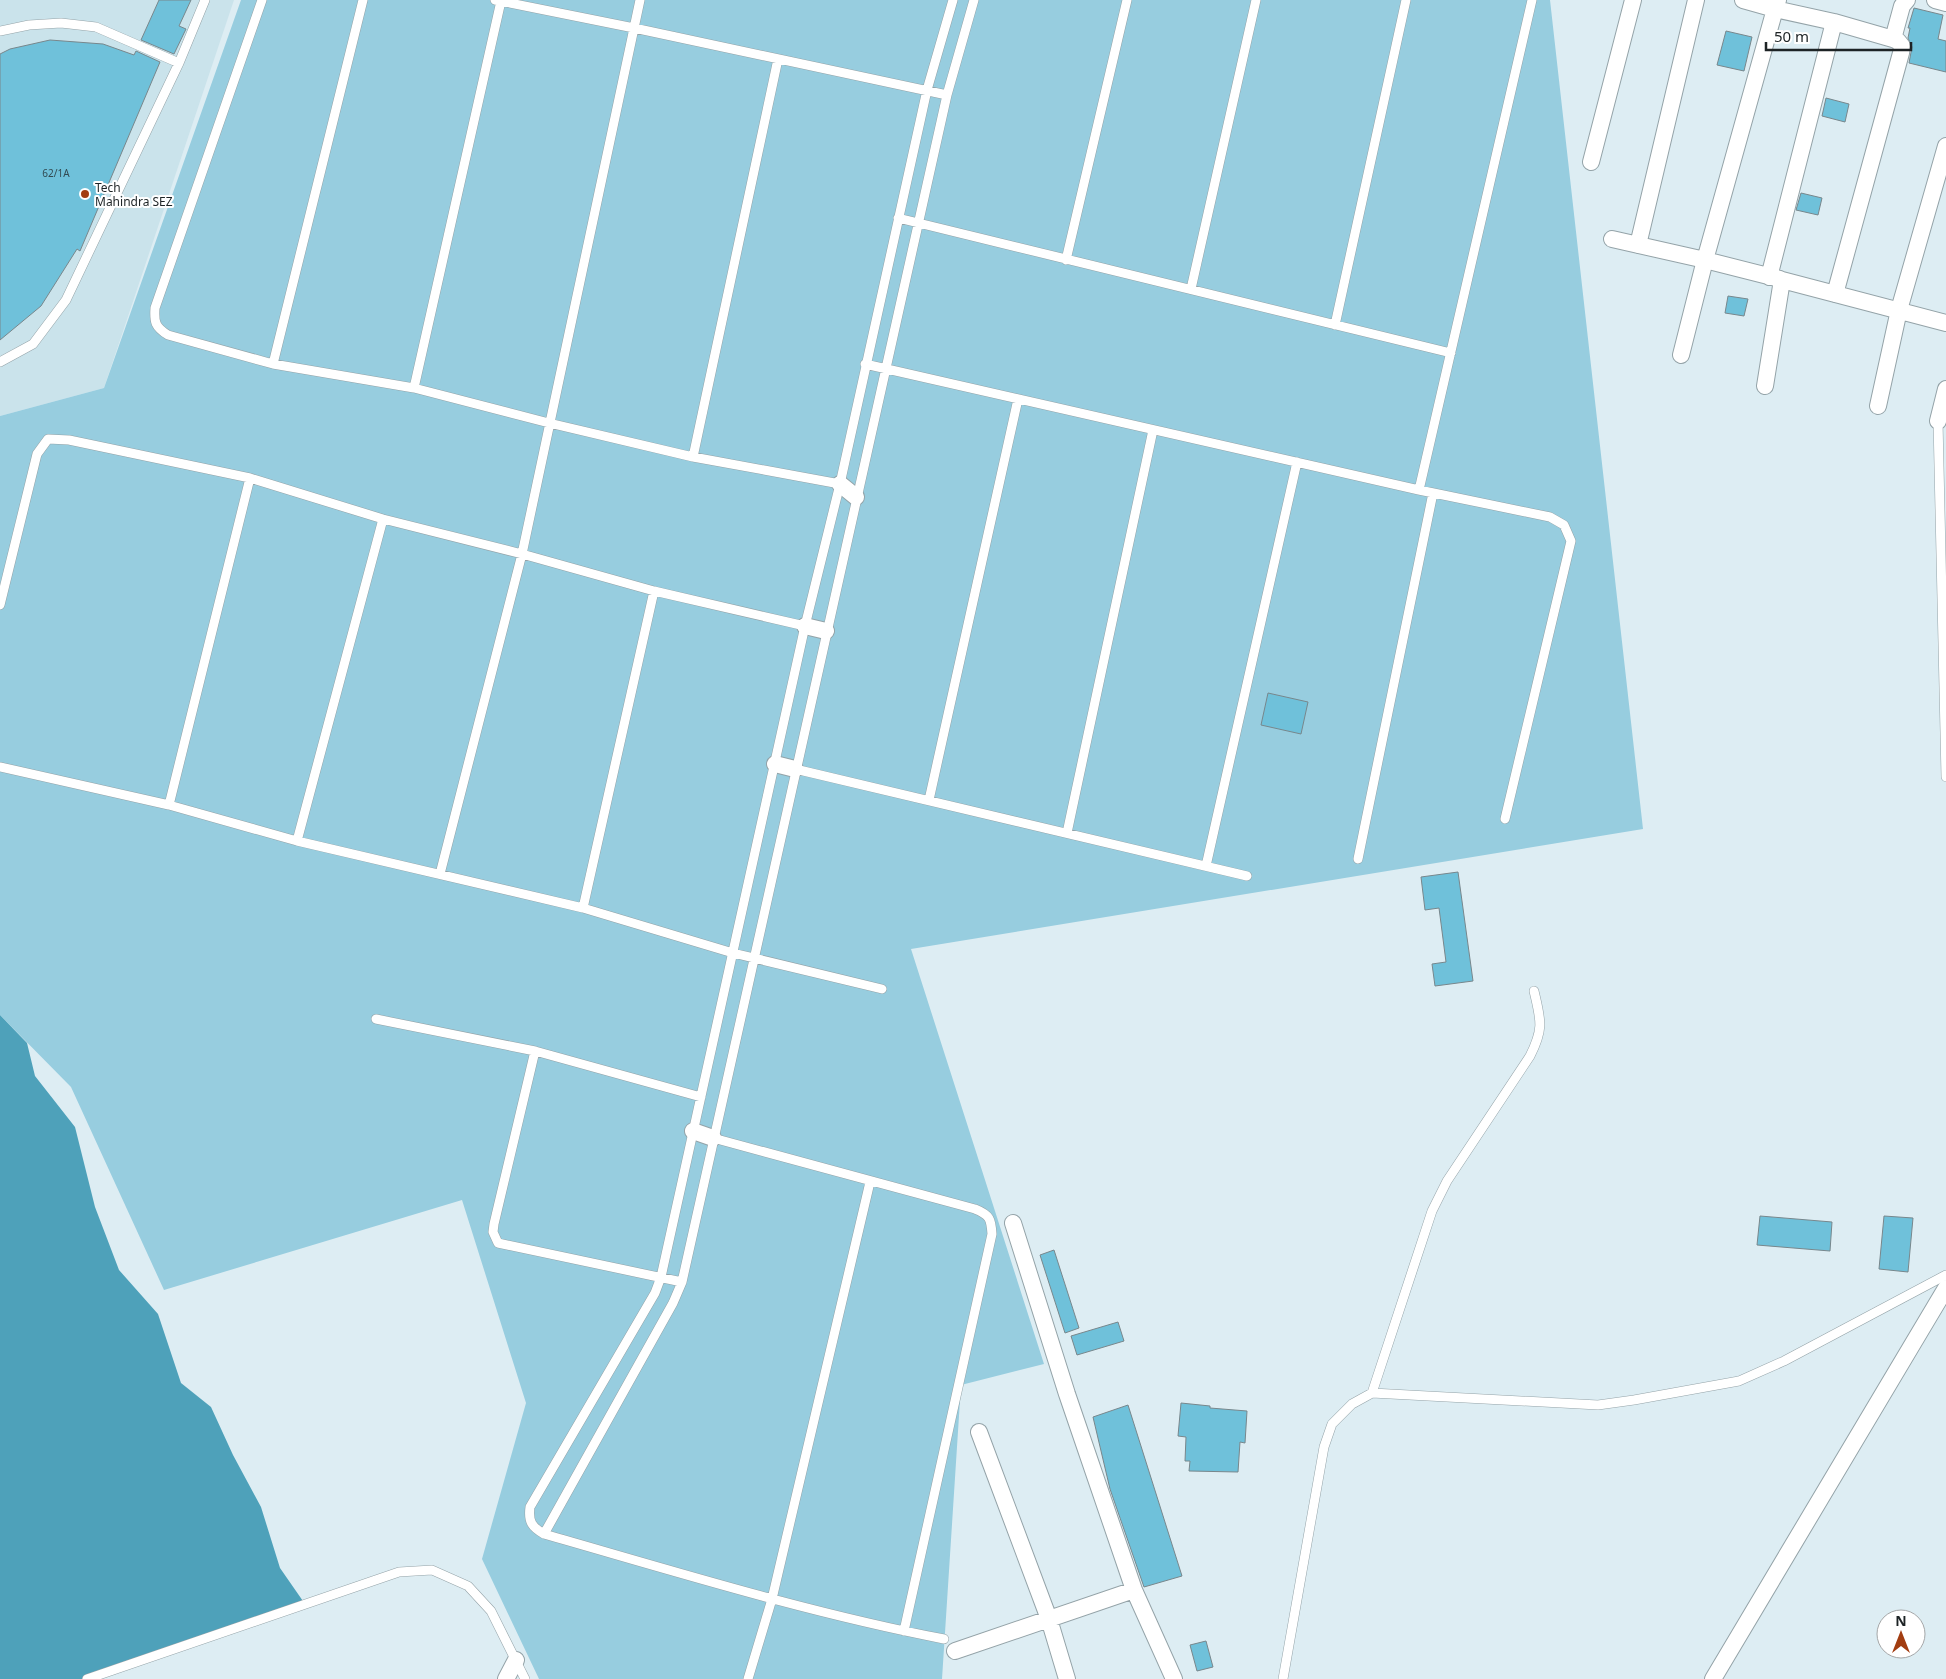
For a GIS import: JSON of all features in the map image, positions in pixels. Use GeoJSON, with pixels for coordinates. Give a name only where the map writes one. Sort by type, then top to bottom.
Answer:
{"type":"FeatureCollection","features":[{"type":"Feature","properties":{"kind":"street"},"geometry":{"type":"LineString","coordinates":[[1591,162],[1633,0]]}},
{"type":"Feature","properties":{"kind":"street"},"geometry":{"type":"LineString","coordinates":[[1638,245],[1696,0]]}},
{"type":"Feature","properties":{"kind":"street"},"geometry":{"type":"LineString","coordinates":[[1743,0],[1776,5],[1892,39],[1898,41],[1902,46],[1902,53],[1835,294]]}},
{"type":"Feature","properties":{"kind":"street"},"geometry":{"type":"LineString","coordinates":[[1892,39],[1902,6],[1907,0]]}},
{"type":"Feature","properties":{"kind":"street"},"geometry":{"type":"LineString","coordinates":[[1935,0],[1946,3]]}},
{"type":"Feature","properties":{"kind":"street"},"geometry":{"type":"LineString","coordinates":[[1681,355],[1705,260],[1776,5]]}},
{"type":"Feature","properties":{"kind":"street"},"geometry":{"type":"LineString","coordinates":[[1765,386],[1776,278],[1834,22]]}},
{"type":"Feature","properties":{"kind":"street"},"geometry":{"type":"LineString","coordinates":[[1878,406],[1899,310],[1946,146]]}},
{"type":"Feature","properties":{"kind":"street"},"geometry":{"type":"LineString","coordinates":[[1612,239],[1705,260],[1946,323]]}},
{"type":"Feature","properties":{"kind":"street"},"geometry":{"type":"LineString","coordinates":[[1938,421],[1946,390]]}},
{"type":"Feature","properties":{"kind":"street"},"geometry":{"type":"LineString","coordinates":[[840,484],[856,497]]}},
{"type":"Feature","properties":{"kind":"street"},"geometry":{"type":"LineString","coordinates":[[805,626],[826,630]]}},
{"type":"Feature","properties":{"kind":"street"},"geometry":{"type":"LineString","coordinates":[[775,764],[795,769]]}},
{"type":"Feature","properties":{"kind":"street"},"geometry":{"type":"LineString","coordinates":[[693,1131],[713,1138]]}},
{"type":"Feature","properties":{"kind":"street"},"geometry":{"type":"LineString","coordinates":[[1013,1223],[1067,1394],[1134,1590],[1174,1679]]}},
{"type":"Feature","properties":{"kind":"street"},"geometry":{"type":"LineString","coordinates":[[1713,1679],[1946,1288]]}},
{"type":"Feature","properties":{"kind":"street"},"geometry":{"type":"LineString","coordinates":[[979,1432],[1049,1619],[1067,1679]]}},
{"type":"Feature","properties":{"kind":"street"},"geometry":{"type":"LineString","coordinates":[[950,1645],[1049,1619],[1134,1590]]}},
{"type":"Feature","properties":{"kind":"street"},"geometry":{"type":"LineString","coordinates":[[506,1679],[516,1660]]}},
{"type":"Feature","properties":{"kind":"lane"},"geometry":{"type":"LineString","coordinates":[[0,362],[33,344],[66,300],[179,64],[205,0]]}},
{"type":"Feature","properties":{"kind":"lane"},"geometry":{"type":"LineString","coordinates":[[262,0],[155,308],[154,321],[158,329],[168,335],[273,364],[414,388],[549,423],[693,457],[840,484]]}},
{"type":"Feature","properties":{"kind":"lane"},"geometry":{"type":"LineString","coordinates":[[273,364],[363,0]]}},
{"type":"Feature","properties":{"kind":"lane"},"geometry":{"type":"LineString","coordinates":[[440,874],[522,554],[640,0]]}},
{"type":"Feature","properties":{"kind":"lane"},"geometry":{"type":"LineString","coordinates":[[950,1645],[904,1631],[772,1599],[544,1534],[532,1526],[528,1517],[530,1508],[655,1293],[661,1277],[805,626],[840,484],[927,90],[953,0]]}},
{"type":"Feature","properties":{"kind":"lane"},"geometry":{"type":"LineString","coordinates":[[544,1534],[673,1303],[682,1282],[946,95],[974,0]]}},
{"type":"Feature","properties":{"kind":"lane"},"geometry":{"type":"LineString","coordinates":[[1066,260],[1127,0]]}},
{"type":"Feature","properties":{"kind":"lane"},"geometry":{"type":"LineString","coordinates":[[1191,290],[1256,0]]}},
{"type":"Feature","properties":{"kind":"lane"},"geometry":{"type":"LineString","coordinates":[[1335,324],[1406,0]]}},
{"type":"Feature","properties":{"kind":"lane"},"geometry":{"type":"LineString","coordinates":[[1419,490],[1532,0]]}},
{"type":"Feature","properties":{"kind":"lane"},"geometry":{"type":"LineString","coordinates":[[414,388],[498,1],[634,28],[946,95]]}},
{"type":"Feature","properties":{"kind":"lane"},"geometry":{"type":"LineString","coordinates":[[0,31],[29,25],[61,23],[96,26],[179,64]]}},
{"type":"Feature","properties":{"kind":"lane"},"geometry":{"type":"LineString","coordinates":[[693,457],[778,59]]}},
{"type":"Feature","properties":{"kind":"lane"},"geometry":{"type":"LineString","coordinates":[[898,218],[1451,353]]}},
{"type":"Feature","properties":{"kind":"lane"},"geometry":{"type":"LineString","coordinates":[[865,364],[1419,490],[1550,517],[1564,525],[1571,542],[1505,819]]}},
{"type":"Feature","properties":{"kind":"lane"},"geometry":{"type":"LineString","coordinates":[[929,800],[1018,399]]}},
{"type":"Feature","properties":{"kind":"lane"},"geometry":{"type":"LineString","coordinates":[[1938,421],[1946,777]]}},
{"type":"Feature","properties":{"kind":"lane"},"geometry":{"type":"LineString","coordinates":[[1067,833],[1153,430]]}},
{"type":"Feature","properties":{"kind":"lane"},"geometry":{"type":"LineString","coordinates":[[0,605],[38,454],[48,439],[69,440],[250,478],[383,519],[522,554],[654,591],[805,626]]}},
{"type":"Feature","properties":{"kind":"lane"},"geometry":{"type":"LineString","coordinates":[[1206,866],[1297,462]]}},
{"type":"Feature","properties":{"kind":"lane"},"geometry":{"type":"LineString","coordinates":[[170,805],[250,478]]}},
{"type":"Feature","properties":{"kind":"lane"},"geometry":{"type":"LineString","coordinates":[[1358,859],[1433,493]]}},
{"type":"Feature","properties":{"kind":"lane"},"geometry":{"type":"LineString","coordinates":[[297,841],[383,519]]}},
{"type":"Feature","properties":{"kind":"lane"},"geometry":{"type":"LineString","coordinates":[[583,908],[654,591]]}},
{"type":"Feature","properties":{"kind":"lane"},"geometry":{"type":"LineString","coordinates":[[0,766],[170,805],[297,841],[583,908],[733,953],[882,989]]}},
{"type":"Feature","properties":{"kind":"lane"},"geometry":{"type":"LineString","coordinates":[[795,769],[1247,876]]}},
{"type":"Feature","properties":{"kind":"lane"},"geometry":{"type":"LineString","coordinates":[[1372,1393],[1432,1211],[1447,1180],[1530,1056],[1538,1038],[1541,1022],[1534,991]]}},
{"type":"Feature","properties":{"kind":"lane"},"geometry":{"type":"LineString","coordinates":[[376,1018],[535,1051],[701,1097]]}},
{"type":"Feature","properties":{"kind":"lane"},"geometry":{"type":"LineString","coordinates":[[535,1051],[494,1224],[493,1232],[498,1243],[682,1282]]}},
{"type":"Feature","properties":{"kind":"lane"},"geometry":{"type":"LineString","coordinates":[[713,1138],[870,1182],[975,1208],[985,1213],[992,1221],[992,1234],[904,1631]]}},
{"type":"Feature","properties":{"kind":"lane"},"geometry":{"type":"LineString","coordinates":[[748,1679],[772,1599],[870,1182]]}},
{"type":"Feature","properties":{"kind":"lane"},"geometry":{"type":"LineString","coordinates":[[1283,1679],[1324,1447],[1332,1424],[1352,1404],[1372,1393],[1598,1405],[1739,1380],[1784,1361],[1946,1275]]}},
{"type":"Feature","properties":{"kind":"lane"},"geometry":{"type":"LineString","coordinates":[[87,1679],[399,1572],[432,1570],[468,1586],[491,1611],[526,1679]]}},
{"type":"Feature","properties":{"kind":"shaded area","name":"Tech Mahindra SEZ"},"geometry":{"type":"Polygon","coordinates":[[[0,0],[234,0],[104,388],[0,416],[0,0]]]}},
{"type":"Feature","properties":{"kind":"shaded area"},"geometry":{"type":"Polygon","coordinates":[[[241,0],[1550,0],[1643,829],[911,949],[1044,1364],[961,1385],[942,1679],[539,1679],[482,1559],[526,1403],[462,1200],[164,1290],[71,1087],[0,1015],[0,416],[104,388],[241,0]]]}},
{"type":"Feature","properties":{"kind":"shaded area"},"geometry":{"type":"Polygon","coordinates":[[[0,1015],[27,1043],[35,1076],[75,1127],[95,1207],[119,1270],[158,1314],[181,1383],[211,1407],[233,1455],[261,1507],[280,1568],[305,1604],[87,1679],[0,1679],[0,1015]]]}},
{"type":"Feature","properties":{"kind":"building"},"geometry":{"type":"Polygon","coordinates":[[[159,0],[191,0],[179,26],[186,29],[174,54],[141,40],[159,0]]]}},
{"type":"Feature","properties":{"kind":"building"},"geometry":{"type":"Polygon","coordinates":[[[1914,8],[1943,15],[1938,39],[1946,41],[1946,72],[1909,63],[1912,47],[1908,38],[1910,28],[1908,28],[1914,8]]]}},
{"type":"Feature","properties":{"kind":"building"},"geometry":{"type":"Polygon","coordinates":[[[1726,31],[1752,37],[1744,71],[1717,65],[1726,31]]]}},
{"type":"Feature","properties":{"kind":"building"},"geometry":{"type":"Polygon","coordinates":[[[50,40],[103,44],[134,55],[136,51],[160,62],[80,251],[77,249],[41,306],[0,340],[0,54],[10,49],[50,40]]]}},
{"type":"Feature","properties":{"kind":"building"},"geometry":{"type":"Polygon","coordinates":[[[1826,98],[1849,104],[1845,122],[1822,116],[1826,98]]]}},
{"type":"Feature","properties":{"kind":"building"},"geometry":{"type":"Polygon","coordinates":[[[1801,193],[1822,198],[1818,215],[1796,210],[1801,193]]]}},
{"type":"Feature","properties":{"kind":"building"},"geometry":{"type":"Polygon","coordinates":[[[1728,296],[1748,299],[1744,316],[1725,313],[1728,296]]]}},
{"type":"Feature","properties":{"kind":"building"},"geometry":{"type":"Polygon","coordinates":[[[1268,693],[1308,702],[1301,734],[1261,725],[1268,693]]]}},
{"type":"Feature","properties":{"kind":"building"},"geometry":{"type":"Polygon","coordinates":[[[1458,872],[1473,981],[1435,986],[1432,964],[1446,962],[1439,908],[1425,910],[1421,877],[1458,872]]]}},
{"type":"Feature","properties":{"kind":"building"},"geometry":{"type":"Polygon","coordinates":[[[1760,1216],[1832,1222],[1830,1251],[1757,1245],[1760,1216]]]}},
{"type":"Feature","properties":{"kind":"building"},"geometry":{"type":"Polygon","coordinates":[[[1884,1216],[1913,1218],[1908,1272],[1879,1269],[1884,1216]]]}},
{"type":"Feature","properties":{"kind":"building"},"geometry":{"type":"Polygon","coordinates":[[[1054,1250],[1079,1328],[1065,1333],[1040,1255],[1054,1250]]]}},
{"type":"Feature","properties":{"kind":"building"},"geometry":{"type":"Polygon","coordinates":[[[1118,1322],[1124,1341],[1077,1355],[1071,1336],[1118,1322]]]}},
{"type":"Feature","properties":{"kind":"building"},"geometry":{"type":"Polygon","coordinates":[[[1181,1403],[1247,1411],[1245,1443],[1240,1442],[1238,1472],[1189,1471],[1190,1461],[1185,1461],[1186,1437],[1178,1436],[1181,1403]]]}},
{"type":"Feature","properties":{"kind":"building"},"geometry":{"type":"Polygon","coordinates":[[[1128,1405],[1182,1576],[1144,1587],[1110,1489],[1093,1417],[1128,1405]]]}},
{"type":"Feature","properties":{"kind":"building"},"geometry":{"type":"Polygon","coordinates":[[[1206,1641],[1213,1667],[1197,1671],[1190,1645],[1206,1641]]]}},
{"type":"Feature","properties":{"kind":"place","name":"Tech Mahindra SEZ"},"geometry":{"type":"Point","coordinates":[85,194]}}]}
